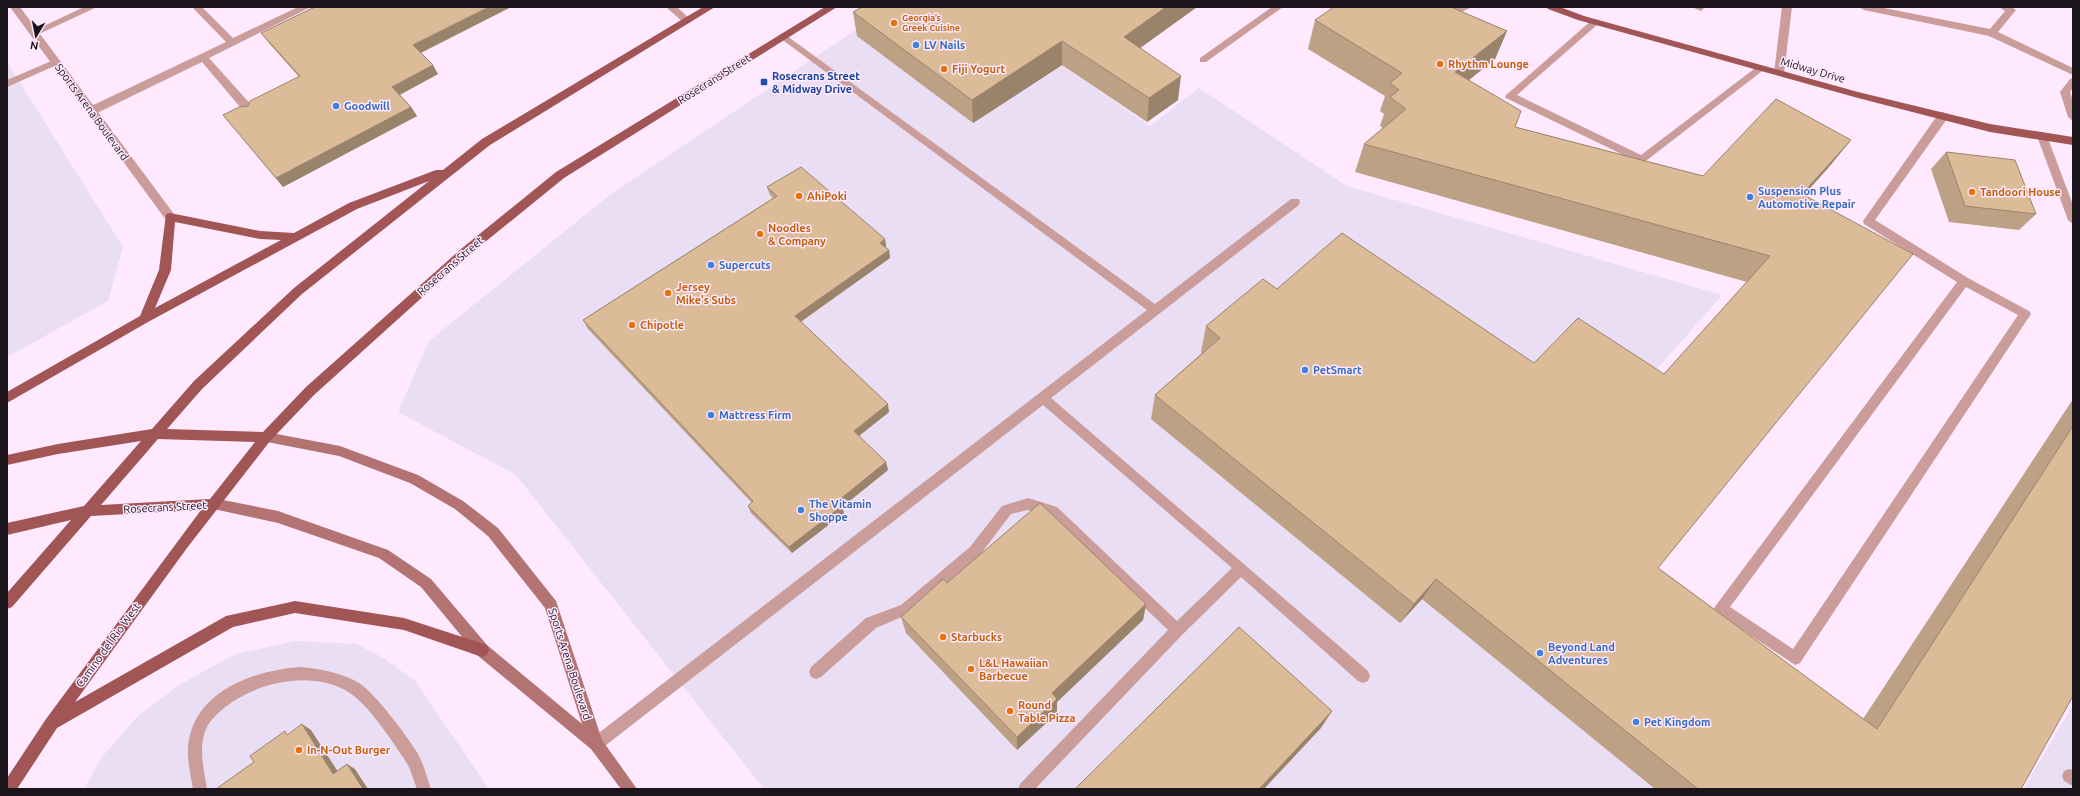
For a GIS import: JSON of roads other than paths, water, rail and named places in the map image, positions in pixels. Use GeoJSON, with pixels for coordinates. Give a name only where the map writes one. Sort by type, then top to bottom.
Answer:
{"type":"FeatureCollection","features":[{"type":"Feature","properties":{"kind":"main road"},"geometry":{"type":"LineString","coordinates":[[7,603],[198,385],[298,291],[486,142],[710,7]]}},
{"type":"Feature","properties":{"kind":"main road","name":"Rosecrans Street"},"geometry":{"type":"LineString","coordinates":[[7,529],[87,511],[213,504],[266,437],[310,391],[465,252],[560,175],[832,7]]}},
{"type":"Feature","properties":{"kind":"main road","name":"Midway Drive"},"geometry":{"type":"LineString","coordinates":[[1551,7],[1595,22],[1779,73],[1943,116],[1990,128],[2073,141]]}},
{"type":"Feature","properties":{"kind":"main road"},"geometry":{"type":"LineString","coordinates":[[7,398],[144,319],[353,206],[453,168]]}},
{"type":"Feature","properties":{"kind":"main road"},"geometry":{"type":"LineString","coordinates":[[144,319],[157,292],[165,270],[170,217],[260,235],[296,236]]}},
{"type":"Feature","properties":{"kind":"main road"},"geometry":{"type":"LineString","coordinates":[[7,460],[58,449],[155,434]]}},
{"type":"Feature","properties":{"kind":"main road","name":"Sports Arena Boulevard"},"geometry":{"type":"LineString","coordinates":[[155,434],[266,437],[340,451],[414,478],[459,505],[493,532],[551,606],[596,744]]}},
{"type":"Feature","properties":{"kind":"main road","name":"Sports Arena Boulevard"},"geometry":{"type":"LineString","coordinates":[[213,504],[278,517],[383,554],[426,582],[482,650],[596,744],[630,789]]}},
{"type":"Feature","properties":{"kind":"main road","name":"Camino del Rio West"},"geometry":{"type":"LineString","coordinates":[[8,789],[51,724],[151,586],[213,504]]}},
{"type":"Feature","properties":{"kind":"main road"},"geometry":{"type":"LineString","coordinates":[[51,724],[231,620],[295,607],[404,624],[482,650]]}},
{"type":"Feature","properties":{"kind":"street","name":"Sports Arena Boulevard"},"geometry":{"type":"LineString","coordinates":[[15,7],[170,217]]}},
{"type":"Feature","properties":{"kind":"street"},"geometry":{"type":"LineString","coordinates":[[34,33],[92,7]]}},
{"type":"Feature","properties":{"kind":"street"},"geometry":{"type":"LineString","coordinates":[[197,7],[232,43]]}},
{"type":"Feature","properties":{"kind":"street"},"geometry":{"type":"LineString","coordinates":[[91,111],[306,7]]}},
{"type":"Feature","properties":{"kind":"street"},"geometry":{"type":"LineString","coordinates":[[671,7],[687,20]]}},
{"type":"Feature","properties":{"kind":"street"},"geometry":{"type":"LineString","coordinates":[[1203,60],[1278,7]]}},
{"type":"Feature","properties":{"kind":"street"},"geometry":{"type":"LineString","coordinates":[[1432,7],[1450,14],[1467,7]]}},
{"type":"Feature","properties":{"kind":"street"},"geometry":{"type":"LineString","coordinates":[[1779,73],[1787,7]]}},
{"type":"Feature","properties":{"kind":"street"},"geometry":{"type":"LineString","coordinates":[[1864,7],[1992,33],[2073,72]]}},
{"type":"Feature","properties":{"kind":"street"},"geometry":{"type":"LineString","coordinates":[[1992,33],[2011,10],[2004,7]]}},
{"type":"Feature","properties":{"kind":"street"},"geometry":{"type":"LineString","coordinates":[[1595,22],[1510,96],[1642,160],[1761,68]]}},
{"type":"Feature","properties":{"kind":"street"},"geometry":{"type":"LineString","coordinates":[[784,36],[1155,310]]}},
{"type":"Feature","properties":{"kind":"street"},"geometry":{"type":"LineString","coordinates":[[203,57],[250,111]]}},
{"type":"Feature","properties":{"kind":"street"},"geometry":{"type":"LineString","coordinates":[[7,84],[56,62]]}},
{"type":"Feature","properties":{"kind":"street"},"geometry":{"type":"LineString","coordinates":[[2073,81],[2065,92],[2073,117]]}},
{"type":"Feature","properties":{"kind":"street"},"geometry":{"type":"LineString","coordinates":[[1943,116],[1868,221],[1964,281],[2025,314],[1796,658],[1721,608],[1964,281]]}},
{"type":"Feature","properties":{"kind":"street"},"geometry":{"type":"LineString","coordinates":[[2042,136],[2073,220]]}},
{"type":"Feature","properties":{"kind":"street"},"geometry":{"type":"LineString","coordinates":[[596,744],[1295,202]]}},
{"type":"Feature","properties":{"kind":"street"},"geometry":{"type":"LineString","coordinates":[[1042,397],[1241,568],[1363,676]]}},
{"type":"Feature","properties":{"kind":"street"},"geometry":{"type":"LineString","coordinates":[[816,672],[871,623],[906,609],[964,560],[975,550],[1007,510],[1028,504],[1052,512],[1177,630]]}},
{"type":"Feature","properties":{"kind":"street"},"geometry":{"type":"LineString","coordinates":[[1025,789],[1177,630],[1241,568]]}},
{"type":"Feature","properties":{"kind":"street"},"geometry":{"type":"LineString","coordinates":[[200,789],[194,759],[197,736],[204,718],[225,697],[243,686],[272,676],[302,674],[331,678],[355,688],[370,703],[412,758],[424,789]]}},
{"type":"Feature","properties":{"kind":"place","name":"Georgia’s Greek Cuisine"},"geometry":{"type":"Point","coordinates":[894,23]}},
{"type":"Feature","properties":{"kind":"place","name":"LV Nails"},"geometry":{"type":"Point","coordinates":[916,45]}},
{"type":"Feature","properties":{"kind":"place","name":"Rhythm Lounge"},"geometry":{"type":"Point","coordinates":[1440,64]}},
{"type":"Feature","properties":{"kind":"place","name":"Fiji Yogurt"},"geometry":{"type":"Point","coordinates":[944,69]}},
{"type":"Feature","properties":{"kind":"place","name":"Rosecrans Street & Midway Drive"},"geometry":{"type":"Point","coordinates":[764,82]}},
{"type":"Feature","properties":{"kind":"place","name":"Goodwill"},"geometry":{"type":"Point","coordinates":[336,106]}},
{"type":"Feature","properties":{"kind":"place","name":"Tandoori House"},"geometry":{"type":"Point","coordinates":[1972,192]}},
{"type":"Feature","properties":{"kind":"place","name":"AhiPoki"},"geometry":{"type":"Point","coordinates":[799,196]}},
{"type":"Feature","properties":{"kind":"place","name":"Suspension Plus Automotive Repair"},"geometry":{"type":"Point","coordinates":[1750,197]}},
{"type":"Feature","properties":{"kind":"place","name":"Noodles & Company"},"geometry":{"type":"Point","coordinates":[760,234]}},
{"type":"Feature","properties":{"kind":"place","name":"Supercuts"},"geometry":{"type":"Point","coordinates":[711,265]}},
{"type":"Feature","properties":{"kind":"place","name":"Jersey Mike's Subs"},"geometry":{"type":"Point","coordinates":[668,293]}},
{"type":"Feature","properties":{"kind":"place","name":"Chipotle"},"geometry":{"type":"Point","coordinates":[632,325]}},
{"type":"Feature","properties":{"kind":"place","name":"PetSmart"},"geometry":{"type":"Point","coordinates":[1305,370]}},
{"type":"Feature","properties":{"kind":"place","name":"Mattress Firm"},"geometry":{"type":"Point","coordinates":[711,415]}},
{"type":"Feature","properties":{"kind":"place","name":"The Vitamin Shoppe"},"geometry":{"type":"Point","coordinates":[801,510]}},
{"type":"Feature","properties":{"kind":"place","name":"Starbucks"},"geometry":{"type":"Point","coordinates":[943,637]}},
{"type":"Feature","properties":{"kind":"place","name":"Beyond Land Adventures"},"geometry":{"type":"Point","coordinates":[1540,653]}},
{"type":"Feature","properties":{"kind":"place","name":"L&L Hawaiian Barbecue"},"geometry":{"type":"Point","coordinates":[971,669]}},
{"type":"Feature","properties":{"kind":"place","name":"Round Table Pizza"},"geometry":{"type":"Point","coordinates":[1010,711]}},
{"type":"Feature","properties":{"kind":"place","name":"Pet Kingdom"},"geometry":{"type":"Point","coordinates":[1636,722]}},
{"type":"Feature","properties":{"kind":"place","name":"In-N-Out Burger"},"geometry":{"type":"Point","coordinates":[299,750]}}]}
